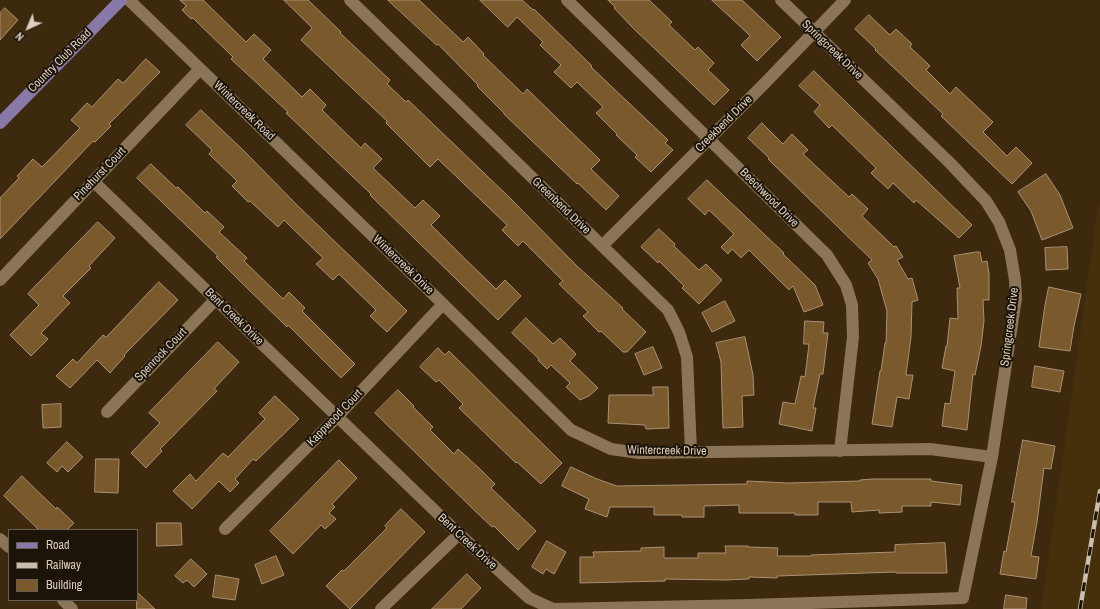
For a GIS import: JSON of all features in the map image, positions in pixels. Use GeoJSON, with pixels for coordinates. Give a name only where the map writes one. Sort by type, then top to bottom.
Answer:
{"type":"FeatureCollection","features":[{"type":"Feature","properties":{"kind":"main road","name":"Country Club Road"},"geometry":{"type":"LineString","coordinates":[[0,123],[121,0]]}},
{"type":"Feature","properties":{"kind":"street","name":"Wintercreek Road"},"geometry":{"type":"LineString","coordinates":[[129,0],[359,222]]}},
{"type":"Feature","properties":{"kind":"street","name":"Greenbend Drive"},"geometry":{"type":"LineString","coordinates":[[350,0],[668,310],[679,332],[687,357],[691,452]]}},
{"type":"Feature","properties":{"kind":"street","name":"Beechwood Drive"},"geometry":{"type":"LineString","coordinates":[[567,0],[827,255],[846,284],[852,305],[852,337],[840,451]]}},
{"type":"Feature","properties":{"kind":"street","name":"Springcreek Drive"},"geometry":{"type":"LineString","coordinates":[[781,0],[949,162],[986,201],[999,222],[1010,250],[1015,280],[1016,298],[992,457],[963,598]]}},
{"type":"Feature","properties":{"kind":"street","name":"Creekbend Drive"},"geometry":{"type":"LineString","coordinates":[[602,246],[845,0]]}},
{"type":"Feature","properties":{"kind":"street","name":"Pinehurst Court"},"geometry":{"type":"LineString","coordinates":[[0,280],[200,69]]}},
{"type":"Feature","properties":{"kind":"street","name":"Bent Creek Drive"},"geometry":{"type":"LineString","coordinates":[[93,181],[459,534],[529,598],[553,609],[749,607],[963,598]]}},
{"type":"Feature","properties":{"kind":"street","name":"Wintercreek Drive"},"geometry":{"type":"LineString","coordinates":[[359,222],[571,430],[611,449],[639,453],[930,449],[992,457]]}},
{"type":"Feature","properties":{"kind":"street","name":"Spenrock Court"},"geometry":{"type":"LineString","coordinates":[[106,412],[216,299]]}},
{"type":"Feature","properties":{"kind":"street","name":"Kappwood Court"},"geometry":{"type":"LineString","coordinates":[[225,529],[337,417],[443,304]]}},
{"type":"Feature","properties":{"kind":"street"},"geometry":{"type":"LineString","coordinates":[[381,609],[459,534]]}},
{"type":"Feature","properties":{"kind":"street"},"geometry":{"type":"LineString","coordinates":[[0,538],[8,546]]}},
{"type":"Feature","properties":{"kind":"street"},"geometry":{"type":"LineString","coordinates":[[64,601],[72,609]]}},
{"type":"Feature","properties":{"kind":"shaded area"},"geometry":{"type":"Polygon","coordinates":[[[1100,201],[1100,609],[1041,609],[1098,208],[1100,201]]]}},
{"type":"Feature","properties":{"kind":"building"},"geometry":{"type":"Polygon","coordinates":[[[180,0],[203,0],[246,42],[254,34],[271,50],[263,59],[302,97],[310,89],[326,105],[322,110],[361,148],[365,143],[382,159],[373,168],[415,208],[423,200],[440,216],[431,225],[458,252],[496,289],[505,280],[521,296],[498,320],[370,195],[371,194],[286,113],[288,112],[231,59],[233,57],[193,18],[191,19],[182,10],[186,6],[180,0]]]}},
{"type":"Feature","properties":{"kind":"building"},"geometry":{"type":"Polygon","coordinates":[[[284,0],[308,0],[341,32],[340,33],[390,80],[387,84],[406,102],[408,100],[509,197],[577,266],[623,308],[622,309],[646,332],[627,352],[623,352],[583,316],[588,312],[559,284],[563,281],[523,241],[518,246],[502,230],[507,225],[438,159],[430,167],[386,123],[387,121],[301,40],[312,28],[284,0]]]}},
{"type":"Feature","properties":{"kind":"building"},"geometry":{"type":"Polygon","coordinates":[[[388,0],[419,0],[463,42],[468,37],[484,54],[483,55],[523,94],[527,89],[600,160],[591,169],[619,196],[606,210],[504,114],[438,44],[437,45],[388,0]]]}},
{"type":"Feature","properties":{"kind":"building"},"geometry":{"type":"Polygon","coordinates":[[[480,0],[522,0],[533,10],[534,9],[592,66],[591,67],[668,140],[665,143],[673,150],[651,172],[635,157],[637,155],[596,113],[603,107],[577,82],[571,88],[554,72],[561,65],[540,45],[543,42],[517,17],[508,27],[480,0]]]}},
{"type":"Feature","properties":{"kind":"building"},"geometry":{"type":"Polygon","coordinates":[[[608,0],[649,0],[672,22],[669,25],[695,50],[698,47],[714,63],[708,70],[729,90],[714,105],[634,29],[608,0]]]}},
{"type":"Feature","properties":{"kind":"building"},"geometry":{"type":"Polygon","coordinates":[[[712,0],[742,0],[781,37],[757,61],[741,45],[750,36],[712,0]]]}},
{"type":"Feature","properties":{"kind":"building"},"geometry":{"type":"Polygon","coordinates":[[[5,8],[18,20],[0,40],[0,13],[5,8]]]}},
{"type":"Feature","properties":{"kind":"building"},"geometry":{"type":"Polygon","coordinates":[[[869,15],[890,35],[896,29],[912,44],[910,47],[930,66],[926,70],[950,94],[956,87],[993,122],[983,132],[1007,156],[1016,147],[1032,163],[1012,184],[941,116],[943,114],[875,50],[876,49],[855,29],[869,15]]]}},
{"type":"Feature","properties":{"kind":"building"},"geometry":{"type":"Polygon","coordinates":[[[146,59],[160,72],[109,124],[111,126],[95,142],[93,141],[0,239],[0,198],[19,178],[17,176],[33,159],[42,167],[80,128],[71,120],[87,103],[92,107],[118,79],[123,83],[146,59]]]}},
{"type":"Feature","properties":{"kind":"building"},"geometry":{"type":"Polygon","coordinates":[[[814,71],[972,225],[959,238],[916,200],[914,203],[893,183],[888,189],[871,173],[876,168],[832,125],[829,128],[814,112],[820,105],[799,86],[814,71]]]}},
{"type":"Feature","properties":{"kind":"building"},"geometry":{"type":"Polygon","coordinates":[[[201,110],[407,311],[387,332],[370,316],[376,310],[339,274],[333,280],[316,264],[323,258],[284,220],[278,227],[250,201],[248,202],[232,186],[237,181],[209,154],[212,150],[186,125],[201,110]]]}},
{"type":"Feature","properties":{"kind":"building"},"geometry":{"type":"Polygon","coordinates":[[[762,123],[783,144],[792,134],[808,150],[803,154],[849,197],[852,194],[868,209],[862,216],[894,247],[896,246],[903,257],[897,260],[908,279],[912,278],[918,300],[912,302],[911,337],[906,375],[913,375],[909,399],[897,397],[892,427],[872,424],[886,343],[887,311],[878,279],[868,263],[872,260],[748,138],[762,123]]]}},
{"type":"Feature","properties":{"kind":"building"},"geometry":{"type":"Polygon","coordinates":[[[151,164],[176,188],[178,187],[205,213],[207,211],[224,227],[219,232],[247,258],[244,261],[283,299],[289,292],[305,308],[302,311],[355,364],[341,378],[288,325],[287,327],[243,284],[216,257],[218,256],[137,178],[151,164]]]}},
{"type":"Feature","properties":{"kind":"building"},"geometry":{"type":"Polygon","coordinates":[[[1046,174],[1060,195],[1073,228],[1042,240],[1031,211],[1018,192],[1046,174]]]}},
{"type":"Feature","properties":{"kind":"building"},"geometry":{"type":"Polygon","coordinates":[[[707,180],[784,253],[783,254],[815,285],[823,305],[804,312],[793,286],[789,290],[749,250],[741,258],[732,249],[728,254],[721,247],[734,234],[709,210],[705,215],[688,199],[707,180]]]}},
{"type":"Feature","properties":{"kind":"building"},"geometry":{"type":"Polygon","coordinates":[[[98,222],[115,238],[89,266],[91,268],[63,296],[70,303],[41,333],[48,339],[31,356],[10,335],[39,305],[28,294],[98,222]]]}},
{"type":"Feature","properties":{"kind":"building"},"geometry":{"type":"Polygon","coordinates":[[[659,229],[699,270],[706,264],[722,280],[699,304],[682,288],[684,286],[659,261],[658,263],[641,247],[659,229]]]}},
{"type":"Feature","properties":{"kind":"building"},"geometry":{"type":"Polygon","coordinates":[[[1067,247],[1068,269],[1046,270],[1045,248],[1067,247]]]}},
{"type":"Feature","properties":{"kind":"building"},"geometry":{"type":"Polygon","coordinates":[[[980,252],[982,262],[987,261],[989,274],[989,300],[983,300],[984,321],[981,346],[975,375],[973,374],[967,430],[942,426],[945,403],[950,404],[955,371],[942,368],[947,346],[950,318],[958,319],[957,288],[960,288],[954,256],[980,252]]]}},
{"type":"Feature","properties":{"kind":"building"},"geometry":{"type":"Polygon","coordinates":[[[159,282],[178,300],[124,355],[125,356],[110,373],[97,360],[70,388],[56,376],[73,359],[77,363],[103,335],[106,337],[159,282]]]}},
{"type":"Feature","properties":{"kind":"building"},"geometry":{"type":"Polygon","coordinates":[[[1049,287],[1081,294],[1070,351],[1039,347],[1049,287]]]}},
{"type":"Feature","properties":{"kind":"building"},"geometry":{"type":"Polygon","coordinates":[[[725,301],[735,321],[712,332],[702,313],[725,301]]]}},
{"type":"Feature","properties":{"kind":"building"},"geometry":{"type":"Polygon","coordinates":[[[526,318],[553,344],[560,338],[576,354],[570,361],[598,388],[589,396],[580,400],[566,387],[570,383],[551,365],[547,369],[538,360],[539,359],[512,333],[526,318]]]}},
{"type":"Feature","properties":{"kind":"building"},"geometry":{"type":"Polygon","coordinates":[[[805,321],[824,322],[823,333],[828,333],[823,374],[820,374],[813,408],[816,408],[812,431],[779,424],[783,402],[795,404],[801,376],[805,377],[809,344],[804,344],[805,321]]]}},
{"type":"Feature","properties":{"kind":"building"},"geometry":{"type":"Polygon","coordinates":[[[745,337],[753,375],[754,395],[742,396],[743,427],[723,428],[721,362],[716,343],[745,337]]]}},
{"type":"Feature","properties":{"kind":"building"},"geometry":{"type":"Polygon","coordinates":[[[218,342],[239,362],[214,389],[217,391],[160,449],[162,451],[146,468],[131,453],[160,423],[149,413],[218,342]]]}},
{"type":"Feature","properties":{"kind":"building"},"geometry":{"type":"Polygon","coordinates":[[[653,347],[662,368],[644,375],[635,354],[653,347]]]}},
{"type":"Feature","properties":{"kind":"building"},"geometry":{"type":"Polygon","coordinates":[[[438,348],[445,355],[449,351],[562,463],[541,484],[517,462],[516,463],[459,408],[463,404],[439,380],[436,382],[420,367],[438,348]]]}},
{"type":"Feature","properties":{"kind":"building"},"geometry":{"type":"Polygon","coordinates":[[[1035,366],[1064,371],[1060,392],[1032,387],[1035,366]]]}},
{"type":"Feature","properties":{"kind":"building"},"geometry":{"type":"Polygon","coordinates":[[[653,387],[668,387],[669,428],[646,429],[645,425],[608,423],[609,395],[653,395],[653,387]]]}},
{"type":"Feature","properties":{"kind":"building"},"geometry":{"type":"Polygon","coordinates":[[[398,390],[433,427],[430,430],[454,454],[458,449],[479,468],[495,484],[491,488],[536,531],[518,550],[494,526],[492,527],[472,508],[375,413],[398,390]]]}},
{"type":"Feature","properties":{"kind":"building"},"geometry":{"type":"Polygon","coordinates":[[[275,396],[299,419],[256,461],[253,459],[235,479],[239,483],[230,492],[219,481],[192,509],[173,491],[190,474],[196,481],[223,453],[228,457],[265,419],[259,413],[275,396]]]}},
{"type":"Feature","properties":{"kind":"building"},"geometry":{"type":"Polygon","coordinates":[[[61,404],[61,427],[43,428],[42,405],[61,404]]]}},
{"type":"Feature","properties":{"kind":"building"},"geometry":{"type":"Polygon","coordinates":[[[1023,440],[1055,446],[1051,469],[1044,468],[1031,556],[1039,557],[1036,579],[1000,574],[1004,551],[1006,552],[1015,502],[1012,502],[1023,440]]]}},
{"type":"Feature","properties":{"kind":"building"},"geometry":{"type":"Polygon","coordinates":[[[67,442],[83,457],[68,472],[62,466],[57,472],[47,463],[67,442]]]}},
{"type":"Feature","properties":{"kind":"building"},"geometry":{"type":"Polygon","coordinates":[[[96,459],[119,459],[118,493],[95,492],[96,459]]]}},
{"type":"Feature","properties":{"kind":"building"},"geometry":{"type":"Polygon","coordinates":[[[339,460],[357,478],[332,504],[335,507],[329,513],[336,519],[325,529],[321,525],[293,554],[270,531],[339,460]]]}},
{"type":"Feature","properties":{"kind":"building"},"geometry":{"type":"Polygon","coordinates":[[[571,467],[617,486],[747,484],[747,481],[789,483],[860,481],[873,479],[931,479],[931,481],[962,485],[960,505],[931,502],[931,506],[902,506],[902,512],[879,513],[879,510],[852,512],[851,502],[818,502],[818,515],[795,515],[795,513],[739,513],[739,505],[704,506],[704,517],[654,515],[654,507],[610,507],[607,517],[585,509],[589,499],[562,486],[571,467]]]}},
{"type":"Feature","properties":{"kind":"building"},"geometry":{"type":"Polygon","coordinates":[[[22,476],[56,509],[57,507],[74,523],[68,529],[38,529],[4,496],[22,476]]]}},
{"type":"Feature","properties":{"kind":"building"},"geometry":{"type":"Polygon","coordinates":[[[401,509],[425,532],[350,609],[326,586],[342,570],[344,571],[387,528],[385,526],[401,509]]]}},
{"type":"Feature","properties":{"kind":"building"},"geometry":{"type":"Polygon","coordinates":[[[157,523],[181,523],[182,545],[157,546],[157,523]]]}},
{"type":"Feature","properties":{"kind":"building"},"geometry":{"type":"Polygon","coordinates":[[[547,541],[566,552],[554,574],[546,569],[543,574],[532,567],[547,541]]]}},
{"type":"Feature","properties":{"kind":"building"},"geometry":{"type":"Polygon","coordinates":[[[945,543],[947,573],[896,572],[777,576],[777,578],[749,577],[749,579],[726,580],[665,579],[665,581],[580,583],[580,557],[594,557],[593,552],[641,551],[641,548],[664,547],[664,558],[698,558],[698,553],[726,553],[725,546],[748,546],[778,548],[777,556],[811,556],[895,552],[895,545],[945,543]]]}},
{"type":"Feature","properties":{"kind":"building"},"geometry":{"type":"Polygon","coordinates":[[[276,556],[284,575],[262,584],[255,565],[276,556]]]}},
{"type":"Feature","properties":{"kind":"building"},"geometry":{"type":"Polygon","coordinates":[[[191,559],[207,574],[194,587],[187,580],[183,583],[175,576],[191,559]]]}},
{"type":"Feature","properties":{"kind":"building"},"geometry":{"type":"Polygon","coordinates":[[[467,574],[481,588],[461,609],[432,609],[467,574]]]}},
{"type":"Feature","properties":{"kind":"building"},"geometry":{"type":"Polygon","coordinates":[[[216,575],[239,579],[235,600],[213,597],[216,575]]]}},
{"type":"Feature","properties":{"kind":"building"},"geometry":{"type":"Polygon","coordinates":[[[138,593],[155,609],[137,609],[138,593]]]}},
{"type":"Feature","properties":{"kind":"building"},"geometry":{"type":"Polygon","coordinates":[[[1006,595],[1027,598],[1026,609],[1004,609],[1006,595]]]}},
{"type":"Feature","properties":{"kind":"railway"},"geometry":{"type":"LineString","coordinates":[[1080,609],[1100,491]]}}]}
